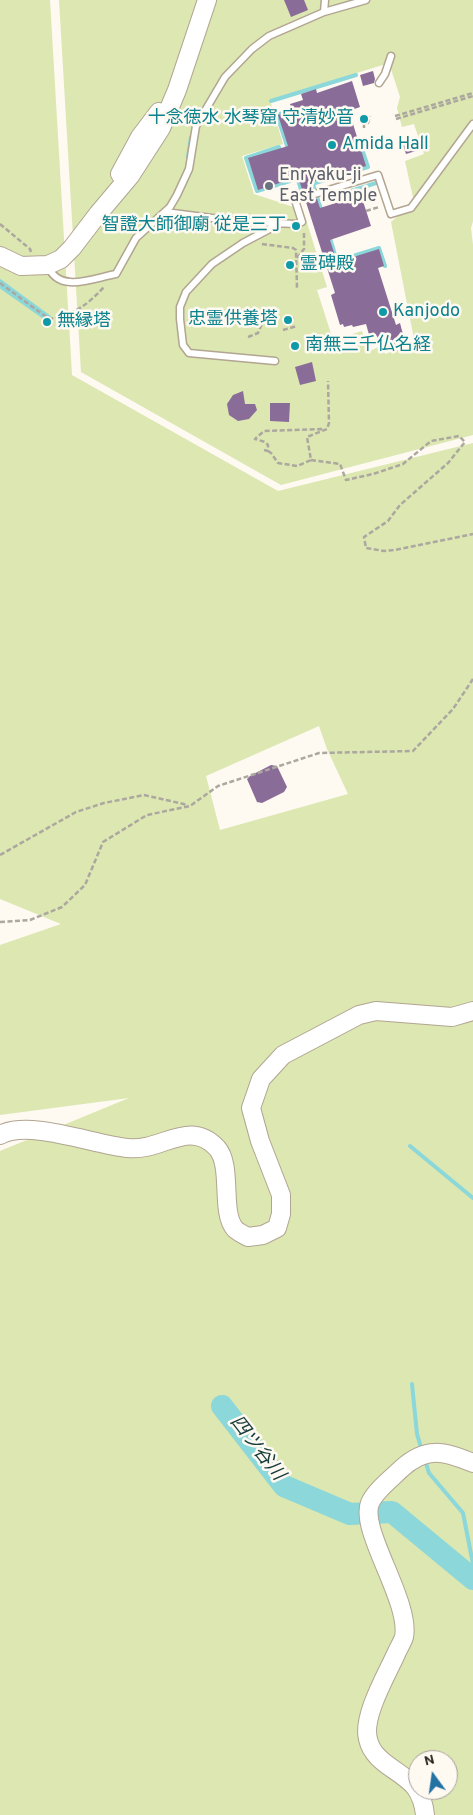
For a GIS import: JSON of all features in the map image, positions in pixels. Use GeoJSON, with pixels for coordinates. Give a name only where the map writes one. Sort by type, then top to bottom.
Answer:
{"type":"FeatureCollection","features":[{"type":"Feature","properties":{"kind":"street"},"geometry":{"type":"LineString","coordinates":[[0,256],[21,266],[41,265],[61,259],[72,248],[98,214],[140,138],[177,90],[207,0]]}},
{"type":"Feature","properties":{"kind":"street"},"geometry":{"type":"LineString","coordinates":[[0,1134],[27,1129],[129,1148],[153,1146],[186,1134],[205,1137],[219,1150],[224,1168],[230,1221],[236,1230],[248,1238],[263,1235],[277,1228],[281,1214],[281,1195],[260,1141],[251,1108],[261,1079],[283,1055],[359,1015],[376,1011],[452,1017],[473,1011]]}},
{"type":"Feature","properties":{"kind":"street"},"geometry":{"type":"LineString","coordinates":[[425,1815],[424,1802],[414,1787],[376,1755],[368,1741],[366,1730],[373,1705],[404,1637],[403,1615],[370,1522],[370,1503],[384,1485],[415,1457],[432,1452],[451,1454],[473,1463]]}},
{"type":"Feature","properties":{"kind":"lane"},"geometry":{"type":"LineString","coordinates":[[324,12],[325,0]]}},
{"type":"Feature","properties":{"kind":"lane"},"geometry":{"type":"LineString","coordinates":[[41,265],[51,272],[55,278],[68,283],[116,274],[136,238],[170,207],[177,195],[189,168],[196,126],[225,77],[252,49],[269,36],[324,12],[366,0]]}},
{"type":"Feature","properties":{"kind":"lane"},"geometry":{"type":"LineString","coordinates":[[379,83],[385,74],[391,56]]}},
{"type":"Feature","properties":{"kind":"lane"},"geometry":{"type":"LineString","coordinates":[[165,212],[235,221],[295,224],[302,222],[296,200],[378,175],[391,214],[411,208],[473,124]]}},
{"type":"Feature","properties":{"kind":"lane"},"geometry":{"type":"LineString","coordinates":[[275,361],[189,353],[183,345],[180,307],[186,292],[212,264],[244,243],[280,224]]}},
{"type":"Feature","properties":{"kind":"path"},"geometry":{"type":"LineString","coordinates":[[396,117],[473,94]]}},
{"type":"Feature","properties":{"kind":"path"},"geometry":{"type":"LineString","coordinates":[[335,120],[352,114]]}},
{"type":"Feature","properties":{"kind":"path"},"geometry":{"type":"LineString","coordinates":[[364,128],[364,124],[368,123],[370,116]]}},
{"type":"Feature","properties":{"kind":"path"},"geometry":{"type":"LineString","coordinates":[[366,210],[379,207]]}},
{"type":"Feature","properties":{"kind":"path"},"geometry":{"type":"LineString","coordinates":[[297,258],[304,249],[302,222]]}},
{"type":"Feature","properties":{"kind":"path"},"geometry":{"type":"LineString","coordinates":[[0,224],[30,249],[41,265]]}},
{"type":"Feature","properties":{"kind":"path"},"geometry":{"type":"LineString","coordinates":[[244,243],[293,248],[296,250],[298,288]]}},
{"type":"Feature","properties":{"kind":"path"},"geometry":{"type":"LineString","coordinates":[[0,283],[49,319],[66,316],[90,302],[116,274]]}},
{"type":"Feature","properties":{"kind":"path"},"geometry":{"type":"LineString","coordinates":[[248,338],[258,333],[263,321]]}},
{"type":"Feature","properties":{"kind":"path"},"geometry":{"type":"LineString","coordinates":[[283,330],[297,326]]}},
{"type":"Feature","properties":{"kind":"path"},"geometry":{"type":"LineString","coordinates":[[310,460],[307,437],[327,429],[329,423],[328,381]]}},
{"type":"Feature","properties":{"kind":"path"},"geometry":{"type":"LineString","coordinates":[[327,429],[264,431],[255,440],[268,445],[266,450],[271,453],[278,463],[297,466],[310,460],[340,464],[346,480],[373,474],[403,464],[431,441],[459,436],[465,442],[448,463],[400,505],[388,521],[364,537],[366,548],[384,551],[473,534]]}},
{"type":"Feature","properties":{"kind":"path"},"geometry":{"type":"LineString","coordinates":[[0,922],[30,920],[62,907],[85,885],[103,842],[147,815],[190,806],[218,786],[319,753],[413,751],[453,709],[473,679]]}},
{"type":"Feature","properties":{"kind":"path"},"geometry":{"type":"LineString","coordinates":[[0,854],[76,812],[104,803],[144,795],[190,806]]}},
{"type":"Feature","properties":{"kind":"green space"},"geometry":{"type":"Polygon","coordinates":[[[0,0],[50,0],[72,375],[278,491],[473,443],[473,1815],[0,1815],[0,1151],[129,1098],[0,1115],[0,945],[61,924],[0,899],[0,0]],[[319,726],[206,776],[220,830],[348,794],[327,749],[319,726]]]}},
{"type":"Feature","properties":{"kind":"green space","name":"Enryaku-ji East Temple"},"geometry":{"type":"Polygon","coordinates":[[[59,0],[473,0],[473,221],[471,228],[473,245],[473,435],[281,485],[81,372],[59,0]],[[389,63],[270,100],[283,144],[242,156],[254,194],[303,210],[327,287],[317,290],[333,340],[362,331],[370,351],[382,345],[385,354],[415,344],[391,222],[414,202],[405,161],[424,154],[414,124],[402,127],[397,108],[400,97],[389,63]]]}},
{"type":"Feature","properties":{"kind":"building"},"geometry":{"type":"Polygon","coordinates":[[[284,0],[304,0],[308,10],[291,17],[284,0]]]}},
{"type":"Feature","properties":{"kind":"building"},"geometry":{"type":"Polygon","coordinates":[[[373,71],[374,83],[363,86],[360,75],[373,71]]]}},
{"type":"Feature","properties":{"kind":"building"},"geometry":{"type":"Polygon","coordinates":[[[352,81],[360,107],[349,111],[366,166],[312,182],[314,189],[303,192],[298,177],[258,190],[248,158],[288,146],[278,115],[292,111],[290,104],[303,100],[301,94],[316,89],[317,93],[352,81]]]}},
{"type":"Feature","properties":{"kind":"building"},"geometry":{"type":"Polygon","coordinates":[[[415,137],[419,150],[406,154],[402,142],[415,137]]]}},
{"type":"Feature","properties":{"kind":"building"},"geometry":{"type":"Polygon","coordinates":[[[361,195],[371,226],[330,240],[337,262],[379,249],[384,266],[378,268],[396,325],[400,323],[405,342],[389,347],[386,337],[378,339],[377,336],[370,338],[366,324],[353,327],[352,325],[344,327],[343,324],[340,325],[331,295],[335,293],[306,202],[317,199],[320,208],[361,195]]]}},
{"type":"Feature","properties":{"kind":"building"},"geometry":{"type":"Polygon","coordinates":[[[312,362],[316,381],[300,385],[295,367],[312,362]]]}},
{"type":"Feature","properties":{"kind":"building"},"geometry":{"type":"Polygon","coordinates":[[[243,391],[245,404],[255,404],[257,410],[249,419],[238,421],[229,415],[227,404],[233,395],[243,391]]]}},
{"type":"Feature","properties":{"kind":"building"},"geometry":{"type":"Polygon","coordinates":[[[270,403],[290,403],[289,422],[270,421],[270,403]]]}},
{"type":"Feature","properties":{"kind":"building"},"geometry":{"type":"Polygon","coordinates":[[[271,765],[277,766],[287,787],[284,792],[262,803],[257,802],[247,779],[271,765]]]}},
{"type":"Feature","properties":{"kind":"waterway"},"geometry":{"type":"LineString","coordinates":[[271,101],[356,75]]}},
{"type":"Feature","properties":{"kind":"waterway"},"geometry":{"type":"LineString","coordinates":[[288,149],[277,115],[289,111],[291,114]]}},
{"type":"Feature","properties":{"kind":"waterway"},"geometry":{"type":"LineString","coordinates":[[188,157],[191,137]]}},
{"type":"Feature","properties":{"kind":"waterway"},"geometry":{"type":"LineString","coordinates":[[283,150],[280,151],[279,147],[246,158],[257,191],[290,181],[290,176]]}},
{"type":"Feature","properties":{"kind":"waterway"},"geometry":{"type":"LineString","coordinates":[[314,178],[315,183],[368,167],[363,152]]}},
{"type":"Feature","properties":{"kind":"waterway"},"geometry":{"type":"LineString","coordinates":[[296,174],[303,196]]}},
{"type":"Feature","properties":{"kind":"waterway"},"geometry":{"type":"LineString","coordinates":[[311,178],[322,212]]}},
{"type":"Feature","properties":{"kind":"waterway"},"geometry":{"type":"LineString","coordinates":[[323,200],[376,183]]}},
{"type":"Feature","properties":{"kind":"waterway"},"geometry":{"type":"LineString","coordinates":[[329,235],[337,261],[379,248],[385,266]]}},
{"type":"Feature","properties":{"kind":"waterway"},"geometry":{"type":"LineString","coordinates":[[0,281],[49,317]]}},
{"type":"Feature","properties":{"kind":"waterway"},"geometry":{"type":"LineString","coordinates":[[0,286],[47,319]]}},
{"type":"Feature","properties":{"kind":"waterway"},"geometry":{"type":"LineString","coordinates":[[410,1146],[473,1198]]}},
{"type":"Feature","properties":{"kind":"waterway"},"geometry":{"type":"LineString","coordinates":[[412,1384],[417,1434],[422,1451]]}},
{"type":"Feature","properties":{"kind":"waterway","name":"四ツ谷川"},"geometry":{"type":"LineString","coordinates":[[222,1406],[284,1486],[350,1514],[392,1512],[473,1579]]}},
{"type":"Feature","properties":{"kind":"waterway"},"geometry":{"type":"LineString","coordinates":[[425,1460],[429,1473],[463,1513],[473,1564]]}},
{"type":"Feature","properties":{"kind":"place","name":"十念徳水 水琴窟 守清妙音"},"geometry":{"type":"Point","coordinates":[364,119]}},
{"type":"Feature","properties":{"kind":"place","name":"Amida Hall"},"geometry":{"type":"Point","coordinates":[332,145]}},
{"type":"Feature","properties":{"kind":"place","name":"Enryaku-ji East Temple"},"geometry":{"type":"Point","coordinates":[269,186]}},
{"type":"Feature","properties":{"kind":"place","name":"智證大師御廟 従是三丁"},"geometry":{"type":"Point","coordinates":[296,226]}},
{"type":"Feature","properties":{"kind":"place","name":"霊碑殿"},"geometry":{"type":"Point","coordinates":[290,265]}},
{"type":"Feature","properties":{"kind":"place","name":"Kanjodo"},"geometry":{"type":"Point","coordinates":[383,312]}},
{"type":"Feature","properties":{"kind":"place","name":"忠霊供養塔"},"geometry":{"type":"Point","coordinates":[288,320]}},
{"type":"Feature","properties":{"kind":"place","name":"無縁塔"},"geometry":{"type":"Point","coordinates":[47,322]}},
{"type":"Feature","properties":{"kind":"place","name":"南無三千仏名経"},"geometry":{"type":"Point","coordinates":[295,346]}}]}
